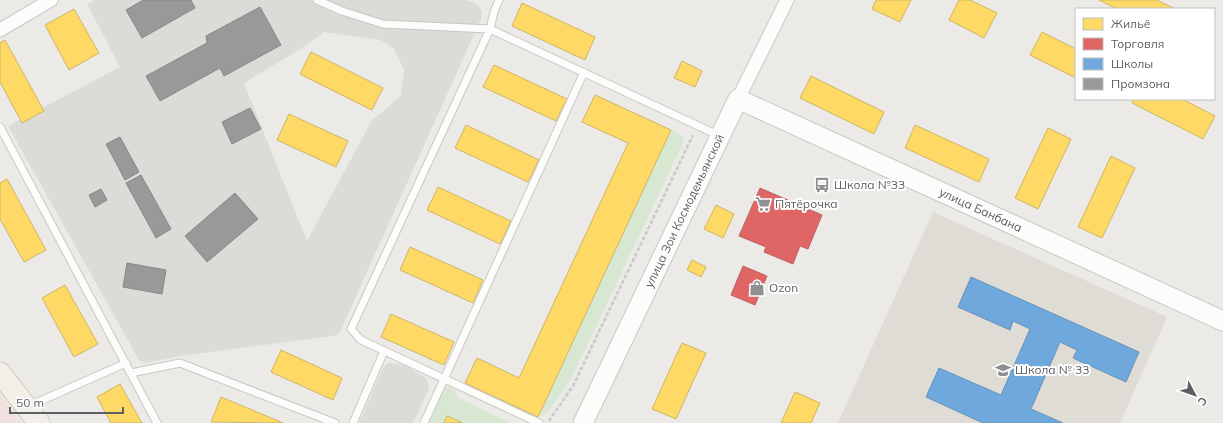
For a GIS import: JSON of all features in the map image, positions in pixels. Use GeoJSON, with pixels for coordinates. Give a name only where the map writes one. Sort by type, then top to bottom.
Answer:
{"type":"FeatureCollection","features":[{"type":"Feature","properties":{"kind":"main road"},"geometry":{"type":"LineString","coordinates":[[0,373],[33,415]]}},
{"type":"Feature","properties":{"kind":"street"},"geometry":{"type":"LineString","coordinates":[[0,30],[51,0]]}},
{"type":"Feature","properties":{"kind":"street","name":"улица Зои Космодемьянской"},"geometry":{"type":"LineString","coordinates":[[584,423],[720,136],[787,0]]}},
{"type":"Feature","properties":{"kind":"street","name":"улица Банбана"},"geometry":{"type":"LineString","coordinates":[[738,99],[1223,321]]}},
{"type":"Feature","properties":{"kind":"lane"},"geometry":{"type":"LineString","coordinates":[[317,0],[342,11],[383,24],[490,29],[720,136]]}},
{"type":"Feature","properties":{"kind":"lane"},"geometry":{"type":"LineString","coordinates":[[499,0],[494,12],[490,29],[351,329],[361,340],[539,423]]}},
{"type":"Feature","properties":{"kind":"lane"},"geometry":{"type":"LineString","coordinates":[[424,423],[584,72]]}},
{"type":"Feature","properties":{"kind":"lane"},"geometry":{"type":"LineString","coordinates":[[0,127],[158,423]]}},
{"type":"Feature","properties":{"kind":"lane"},"geometry":{"type":"LineString","coordinates":[[353,423],[384,351]]}},
{"type":"Feature","properties":{"kind":"lane"},"geometry":{"type":"LineString","coordinates":[[33,415],[126,363]]}},
{"type":"Feature","properties":{"kind":"lane"},"geometry":{"type":"LineString","coordinates":[[131,373],[180,363],[335,423]]}},
{"type":"Feature","properties":{"kind":"path"},"geometry":{"type":"LineString","coordinates":[[548,423],[573,386],[697,125]]}},
{"type":"Feature","properties":{"kind":"shaded area"},"geometry":{"type":"Polygon","coordinates":[[[95,0],[465,0],[478,5],[482,12],[481,19],[339,334],[187,355],[144,363],[139,360],[8,126],[120,67],[87,4],[95,0]],[[324,32],[299,50],[244,83],[307,241],[372,120],[401,95],[404,70],[394,49],[381,40],[324,32]]]}},
{"type":"Feature","properties":{"kind":"shaded area","name":"Школа № 33"},"geometry":{"type":"Polygon","coordinates":[[[933,212],[1167,317],[1120,423],[838,423],[933,212]]]}},
{"type":"Feature","properties":{"kind":"shaded area"},"geometry":{"type":"Polygon","coordinates":[[[388,363],[405,366],[423,376],[427,380],[429,389],[413,423],[359,423],[383,368],[388,363]]]}},
{"type":"Feature","properties":{"kind":"shaded area"},"geometry":{"type":"Polygon","coordinates":[[[0,394],[15,415],[22,423],[0,423],[0,394]]]}},
{"type":"Feature","properties":{"kind":"green space"},"geometry":{"type":"Polygon","coordinates":[[[671,130],[681,135],[684,141],[570,381],[548,411],[538,417],[671,130]]]}},
{"type":"Feature","properties":{"kind":"green space"},"geometry":{"type":"Polygon","coordinates":[[[448,387],[455,391],[458,398],[510,423],[463,423],[447,416],[444,423],[429,423],[445,388],[448,387]]]}},
{"type":"Feature","properties":{"kind":"building: Жильё"},"geometry":{"type":"Polygon","coordinates":[[[876,0],[911,0],[900,22],[872,9],[876,0]]]}},
{"type":"Feature","properties":{"kind":"building: Жильё"},"geometry":{"type":"Polygon","coordinates":[[[959,0],[970,0],[997,13],[984,38],[949,20],[959,0]]]}},
{"type":"Feature","properties":{"kind":"building: Жильё"},"geometry":{"type":"Polygon","coordinates":[[[1099,0],[1157,0],[1173,8],[1115,8],[1099,0]]]}},
{"type":"Feature","properties":{"kind":"building: Жильё"},"geometry":{"type":"Polygon","coordinates":[[[522,3],[595,37],[585,60],[512,26],[522,3]]]}},
{"type":"Feature","properties":{"kind":"building: Жильё"},"geometry":{"type":"Polygon","coordinates":[[[74,9],[99,53],[69,70],[45,25],[74,9]]]}},
{"type":"Feature","properties":{"kind":"building: Жильё"},"geometry":{"type":"Polygon","coordinates":[[[1042,32],[1075,48],[1075,78],[1030,55],[1042,32]]]}},
{"type":"Feature","properties":{"kind":"building: Жильё"},"geometry":{"type":"Polygon","coordinates":[[[5,40],[44,111],[22,123],[0,82],[0,43],[5,40]]]}},
{"type":"Feature","properties":{"kind":"building: Жильё"},"geometry":{"type":"Polygon","coordinates":[[[311,52],[383,88],[372,110],[300,74],[311,52]]]}},
{"type":"Feature","properties":{"kind":"building: Жильё"},"geometry":{"type":"Polygon","coordinates":[[[682,61],[702,71],[695,87],[674,78],[682,61]]]}},
{"type":"Feature","properties":{"kind":"building: Жильё"},"geometry":{"type":"Polygon","coordinates":[[[494,65],[567,99],[556,121],[483,87],[494,65]]]}},
{"type":"Feature","properties":{"kind":"building: Жильё"},"geometry":{"type":"Polygon","coordinates":[[[811,76],[884,112],[874,134],[800,98],[811,76]]]}},
{"type":"Feature","properties":{"kind":"building: Жильё"},"geometry":{"type":"Polygon","coordinates":[[[595,95],[671,130],[538,417],[465,383],[477,358],[519,378],[628,143],[582,122],[595,95]]]}},
{"type":"Feature","properties":{"kind":"building: Жильё"},"geometry":{"type":"Polygon","coordinates":[[[1134,100],[1184,100],[1215,116],[1203,139],[1132,103],[1134,100]]]}},
{"type":"Feature","properties":{"kind":"building: Жильё"},"geometry":{"type":"Polygon","coordinates":[[[289,114],[348,141],[336,167],[277,140],[289,114]]]}},
{"type":"Feature","properties":{"kind":"building: Жильё"},"geometry":{"type":"Polygon","coordinates":[[[466,125],[539,160],[528,182],[455,148],[466,125]]]}},
{"type":"Feature","properties":{"kind":"building: Жильё"},"geometry":{"type":"Polygon","coordinates":[[[915,125],[989,159],[979,182],[905,148],[915,125]]]}},
{"type":"Feature","properties":{"kind":"building: Жильё"},"geometry":{"type":"Polygon","coordinates":[[[1048,128],[1071,139],[1038,209],[1015,198],[1048,128]]]}},
{"type":"Feature","properties":{"kind":"building: Жильё"},"geometry":{"type":"Polygon","coordinates":[[[1111,156],[1135,168],[1102,238],[1078,227],[1111,156]]]}},
{"type":"Feature","properties":{"kind":"building: Жильё"},"geometry":{"type":"Polygon","coordinates":[[[7,179],[46,250],[24,262],[0,219],[0,183],[7,179]]]}},
{"type":"Feature","properties":{"kind":"building: Жильё"},"geometry":{"type":"Polygon","coordinates":[[[438,187],[511,221],[500,244],[427,210],[438,187]]]}},
{"type":"Feature","properties":{"kind":"building: Жильё"},"geometry":{"type":"Polygon","coordinates":[[[716,205],[734,214],[723,238],[704,229],[716,205]]]}},
{"type":"Feature","properties":{"kind":"building: Жильё"},"geometry":{"type":"Polygon","coordinates":[[[410,247],[483,280],[473,303],[400,270],[410,247]]]}},
{"type":"Feature","properties":{"kind":"building: Жильё"},"geometry":{"type":"Polygon","coordinates":[[[692,260],[706,267],[701,277],[687,270],[692,260]]]}},
{"type":"Feature","properties":{"kind":"building: Жильё"},"geometry":{"type":"Polygon","coordinates":[[[65,285],[98,344],[74,357],[42,298],[65,285]]]}},
{"type":"Feature","properties":{"kind":"building: Жильё"},"geometry":{"type":"Polygon","coordinates":[[[391,314],[454,342],[444,365],[381,337],[391,314]]]}},
{"type":"Feature","properties":{"kind":"building: Жильё"},"geometry":{"type":"Polygon","coordinates":[[[682,343],[706,353],[676,419],[652,409],[682,343]]]}},
{"type":"Feature","properties":{"kind":"building: Жильё"},"geometry":{"type":"Polygon","coordinates":[[[281,350],[342,378],[333,400],[271,372],[281,350]]]}},
{"type":"Feature","properties":{"kind":"building: Жильё"},"geometry":{"type":"Polygon","coordinates":[[[120,384],[142,423],[111,423],[97,397],[120,384]]]}},
{"type":"Feature","properties":{"kind":"building: Жильё"},"geometry":{"type":"Polygon","coordinates":[[[795,392],[820,403],[811,423],[781,423],[795,392]]]}},
{"type":"Feature","properties":{"kind":"building: Жильё"},"geometry":{"type":"Polygon","coordinates":[[[221,397],[283,423],[211,422],[221,397]]]}},
{"type":"Feature","properties":{"kind":"building: Жильё"},"geometry":{"type":"Polygon","coordinates":[[[447,416],[463,423],[444,423],[447,416]]]}},
{"type":"Feature","properties":{"kind":"building: Торговля"},"geometry":{"type":"Polygon","coordinates":[[[760,188],[822,215],[808,249],[800,246],[793,264],[764,252],[766,247],[739,236],[760,188]]]}},
{"type":"Feature","properties":{"kind":"building: Торговля"},"geometry":{"type":"Polygon","coordinates":[[[743,266],[767,276],[755,305],[731,295],[743,266]]]}},
{"type":"Feature","properties":{"kind":"building: Школы"},"geometry":{"type":"Polygon","coordinates":[[[971,277],[1139,352],[1126,382],[1073,358],[1077,350],[1060,342],[1031,409],[1063,423],[983,423],[926,397],[939,368],[1001,395],[1030,329],[1013,321],[1010,330],[958,307],[971,277]]]}},
{"type":"Feature","properties":{"kind":"building: Промзона"},"geometry":{"type":"Polygon","coordinates":[[[143,0],[191,0],[195,8],[142,38],[126,10],[143,0]]]}},
{"type":"Feature","properties":{"kind":"building: Промзона"},"geometry":{"type":"Polygon","coordinates":[[[260,7],[281,45],[224,76],[220,68],[160,101],[146,76],[207,43],[206,36],[260,7]]]}},
{"type":"Feature","properties":{"kind":"building: Промзона"},"geometry":{"type":"Polygon","coordinates":[[[250,108],[261,129],[232,144],[222,122],[250,108]]]}},
{"type":"Feature","properties":{"kind":"building: Промзона"},"geometry":{"type":"Polygon","coordinates":[[[120,137],[139,172],[125,180],[106,144],[120,137]]]}},
{"type":"Feature","properties":{"kind":"building: Промзона"},"geometry":{"type":"Polygon","coordinates":[[[141,175],[171,229],[156,238],[126,183],[141,175]]]}},
{"type":"Feature","properties":{"kind":"building: Промзона"},"geometry":{"type":"Polygon","coordinates":[[[101,189],[107,200],[95,207],[89,195],[101,189]]]}},
{"type":"Feature","properties":{"kind":"building: Промзона"},"geometry":{"type":"Polygon","coordinates":[[[235,193],[258,219],[207,262],[185,236],[235,193]]]}},
{"type":"Feature","properties":{"kind":"building: Промзона"},"geometry":{"type":"Polygon","coordinates":[[[127,263],[166,270],[162,294],[123,287],[127,263]]]}},
{"type":"Feature","properties":{"kind":"place","name":"Школа №33"},"geometry":{"type":"Point","coordinates":[822,185]}},
{"type":"Feature","properties":{"kind":"place","name":"Пятёрочка"},"geometry":{"type":"Point","coordinates":[763,204]}},
{"type":"Feature","properties":{"kind":"place","name":"Ozon"},"geometry":{"type":"Point","coordinates":[757,288]}},
{"type":"Feature","properties":{"kind":"place","name":"Школа № 33"},"geometry":{"type":"Point","coordinates":[1003,370]}}]}
